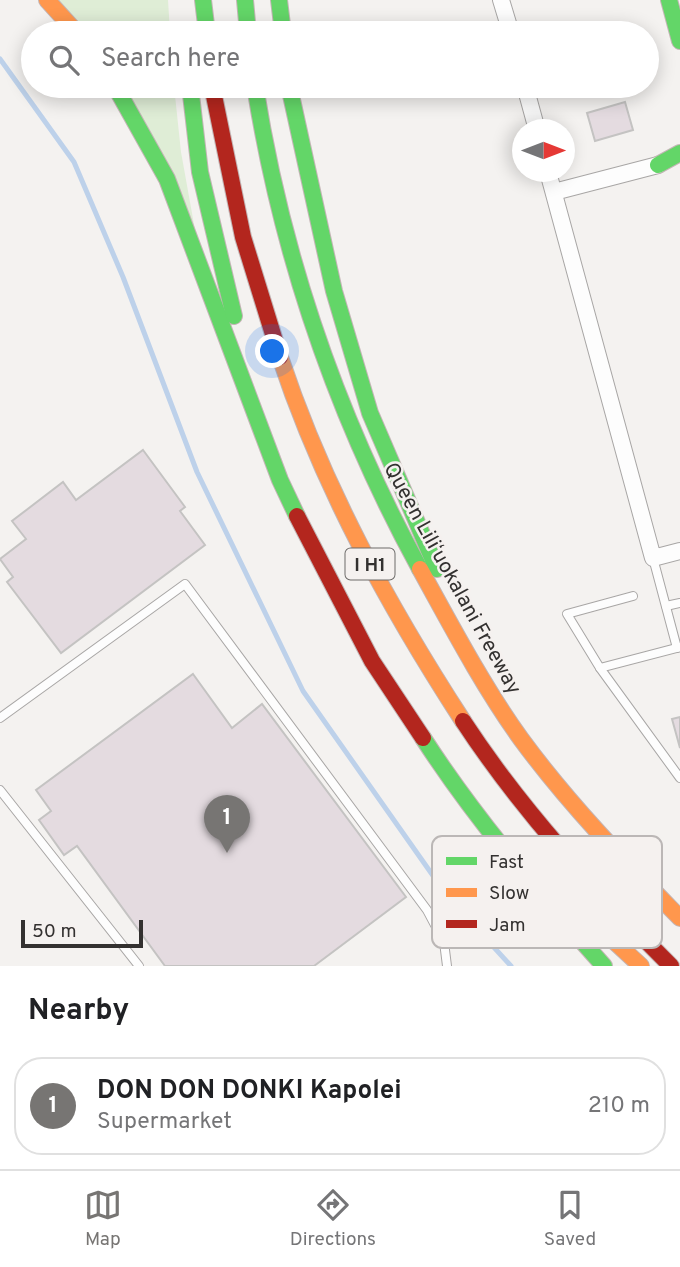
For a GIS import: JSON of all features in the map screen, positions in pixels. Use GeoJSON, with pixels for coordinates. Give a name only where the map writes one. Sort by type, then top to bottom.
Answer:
{"type":"FeatureCollection","features":[{"type":"Feature","properties":{"kind":"main road"},"geometry":{"type":"LineString","coordinates":[[47,0],[66,21]]}},
{"type":"Feature","properties":{"kind":"main road"},"geometry":{"type":"LineString","coordinates":[[203,0],[206,21]]}},
{"type":"Feature","properties":{"kind":"main road"},"geometry":{"type":"LineString","coordinates":[[245,0],[247,21]]}},
{"type":"Feature","properties":{"kind":"main road"},"geometry":{"type":"LineString","coordinates":[[279,0],[282,21]]}},
{"type":"Feature","properties":{"kind":"main road"},"geometry":{"type":"LineString","coordinates":[[669,0],[680,41]]}},
{"type":"Feature","properties":{"kind":"main road"},"geometry":{"type":"LineString","coordinates":[[123,98],[167,179],[280,480],[314,552],[372,661],[459,792],[493,836]]}},
{"type":"Feature","properties":{"kind":"main road"},"geometry":{"type":"LineString","coordinates":[[192,98],[201,174],[219,259],[280,480]]}},
{"type":"Feature","properties":{"kind":"main road","name":"I H1"},"geometry":{"type":"LineString","coordinates":[[214,98],[228,170],[257,288],[300,415],[366,557],[402,624],[462,721],[512,792],[549,836]]}},
{"type":"Feature","properties":{"kind":"main road","name":"Queen Liliʻuokalani Freeway"},"geometry":{"type":"LineString","coordinates":[[257,98],[276,203],[310,328],[351,434],[399,534],[480,676],[534,756],[601,836]]}},
{"type":"Feature","properties":{"kind":"main road"},"geometry":{"type":"LineString","coordinates":[[292,98],[334,291],[370,413],[480,676]]}},
{"type":"Feature","properties":{"kind":"main road"},"geometry":{"type":"LineString","coordinates":[[658,165],[680,153]]}},
{"type":"Feature","properties":{"kind":"main road"},"geometry":{"type":"LineString","coordinates":[[658,165],[680,166]]}},
{"type":"Feature","properties":{"kind":"main road"},"geometry":{"type":"LineString","coordinates":[[372,661],[513,836]]}},
{"type":"Feature","properties":{"kind":"main road","name":"Queen Liliʻuokalani Freeway"},"geometry":{"type":"LineString","coordinates":[[662,900],[680,918]]}},
{"type":"Feature","properties":{"kind":"main road"},"geometry":{"type":"LineString","coordinates":[[588,948],[604,966]]}},
{"type":"Feature","properties":{"kind":"main road"},"geometry":{"type":"LineString","coordinates":[[622,948],[641,966]]}},
{"type":"Feature","properties":{"kind":"main road","name":"I H1"},"geometry":{"type":"LineString","coordinates":[[654,948],[671,966]]}},
{"type":"Feature","properties":{"kind":"street"},"geometry":{"type":"LineString","coordinates":[[501,0],[507,21]]}},
{"type":"Feature","properties":{"kind":"street"},"geometry":{"type":"LineString","coordinates":[[528,98],[534,119]]}},
{"type":"Feature","properties":{"kind":"street"},"geometry":{"type":"LineString","coordinates":[[554,192],[658,165]]}},
{"type":"Feature","properties":{"kind":"street"},"geometry":{"type":"LineString","coordinates":[[551,182],[653,558],[680,551]]}},
{"type":"Feature","properties":{"kind":"lane"},"geometry":{"type":"LineString","coordinates":[[600,668],[678,647],[653,558]]}},
{"type":"Feature","properties":{"kind":"lane"},"geometry":{"type":"LineString","coordinates":[[0,718],[185,584],[432,921]]}},
{"type":"Feature","properties":{"kind":"lane"},"geometry":{"type":"LineString","coordinates":[[633,596],[567,614],[600,668],[680,778]]}},
{"type":"Feature","properties":{"kind":"lane"},"geometry":{"type":"LineString","coordinates":[[666,606],[680,603]]}},
{"type":"Feature","properties":{"kind":"lane"},"geometry":{"type":"LineString","coordinates":[[0,790],[139,966]]}},
{"type":"Feature","properties":{"kind":"lane"},"geometry":{"type":"LineString","coordinates":[[445,948],[447,966]]}},
{"type":"Feature","properties":{"kind":"green space"},"geometry":{"type":"Polygon","coordinates":[[[52,0],[168,0],[169,21],[71,21],[52,0]]]}},
{"type":"Feature","properties":{"kind":"green space"},"geometry":{"type":"Polygon","coordinates":[[[126,98],[175,98],[181,152],[195,230],[126,98]]]}},
{"type":"Feature","properties":{"kind":"building"},"geometry":{"type":"Polygon","coordinates":[[[625,102],[633,130],[595,141],[587,113],[625,102]]]}},
{"type":"Feature","properties":{"kind":"building"},"geometry":{"type":"Polygon","coordinates":[[[143,450],[185,507],[180,511],[205,545],[61,653],[7,582],[13,577],[0,559],[26,539],[12,521],[63,482],[76,500],[143,450]]]}},
{"type":"Feature","properties":{"kind":"building"},"geometry":{"type":"Polygon","coordinates":[[[193,674],[232,728],[262,704],[406,897],[314,966],[165,966],[77,846],[64,855],[39,820],[51,811],[36,790],[193,674]]]}},
{"type":"Feature","properties":{"kind":"building"},"geometry":{"type":"Polygon","coordinates":[[[680,717],[680,748],[672,719],[680,717]]]}},
{"type":"Feature","properties":{"kind":"waterway"},"geometry":{"type":"LineString","coordinates":[[0,59],[21,88]]}},
{"type":"Feature","properties":{"kind":"waterway"},"geometry":{"type":"LineString","coordinates":[[28,98],[74,162],[123,277],[197,472],[303,691],[432,874]]}},
{"type":"Feature","properties":{"kind":"waterway"},"geometry":{"type":"LineString","coordinates":[[495,948],[511,966]]}},
{"type":"Feature","properties":{"kind":"traffic: fast"},"geometry":{"type":"LineString","coordinates":[[203,0],[206,21]]}},
{"type":"Feature","properties":{"kind":"traffic: fast"},"geometry":{"type":"LineString","coordinates":[[245,0],[247,21]]}},
{"type":"Feature","properties":{"kind":"traffic: fast"},"geometry":{"type":"LineString","coordinates":[[279,0],[282,21]]}},
{"type":"Feature","properties":{"kind":"traffic: fast"},"geometry":{"type":"LineString","coordinates":[[669,0],[680,41]]}},
{"type":"Feature","properties":{"kind":"traffic: fast"},"geometry":{"type":"LineString","coordinates":[[122,98],[167,179],[280,480],[297,516]]}},
{"type":"Feature","properties":{"kind":"traffic: fast"},"geometry":{"type":"LineString","coordinates":[[191,98],[200,172],[234,316]]}},
{"type":"Feature","properties":{"kind":"traffic: fast"},"geometry":{"type":"LineString","coordinates":[[257,98],[281,212],[316,335],[363,453],[420,569]]}},
{"type":"Feature","properties":{"kind":"traffic: fast"},"geometry":{"type":"LineString","coordinates":[[292,98],[334,291],[370,413],[437,569]]}},
{"type":"Feature","properties":{"kind":"traffic: fast"},"geometry":{"type":"LineString","coordinates":[[658,165],[680,153]]}},
{"type":"Feature","properties":{"kind":"traffic: fast"},"geometry":{"type":"LineString","coordinates":[[423,738],[494,836]]}},
{"type":"Feature","properties":{"kind":"traffic: fast"},"geometry":{"type":"LineString","coordinates":[[588,948],[604,966]]}},
{"type":"Feature","properties":{"kind":"traffic: slow"},"geometry":{"type":"LineString","coordinates":[[47,0],[66,21]]}},
{"type":"Feature","properties":{"kind":"traffic: slow"},"geometry":{"type":"LineString","coordinates":[[280,357],[316,453],[360,545],[409,634],[463,721]]}},
{"type":"Feature","properties":{"kind":"traffic: slow"},"geometry":{"type":"LineString","coordinates":[[420,569],[507,719],[539,763],[602,836]]}},
{"type":"Feature","properties":{"kind":"traffic: slow"},"geometry":{"type":"LineString","coordinates":[[662,899],[680,918]]}},
{"type":"Feature","properties":{"kind":"traffic: slow"},"geometry":{"type":"LineString","coordinates":[[622,948],[641,966]]}},
{"type":"Feature","properties":{"kind":"traffic: jam"},"geometry":{"type":"LineString","coordinates":[[214,98],[243,237],[280,357]]}},
{"type":"Feature","properties":{"kind":"traffic: jam"},"geometry":{"type":"LineString","coordinates":[[297,516],[372,661],[423,738]]}},
{"type":"Feature","properties":{"kind":"traffic: jam"},"geometry":{"type":"LineString","coordinates":[[463,721],[510,787],[550,836]]}},
{"type":"Feature","properties":{"kind":"traffic: jam"},"geometry":{"type":"LineString","coordinates":[[654,948],[671,966]]}},
{"type":"Feature","properties":{"kind":"place","name":"DON DON DONKI Kapolei"},"geometry":{"type":"Point","coordinates":[227,853]}}]}
